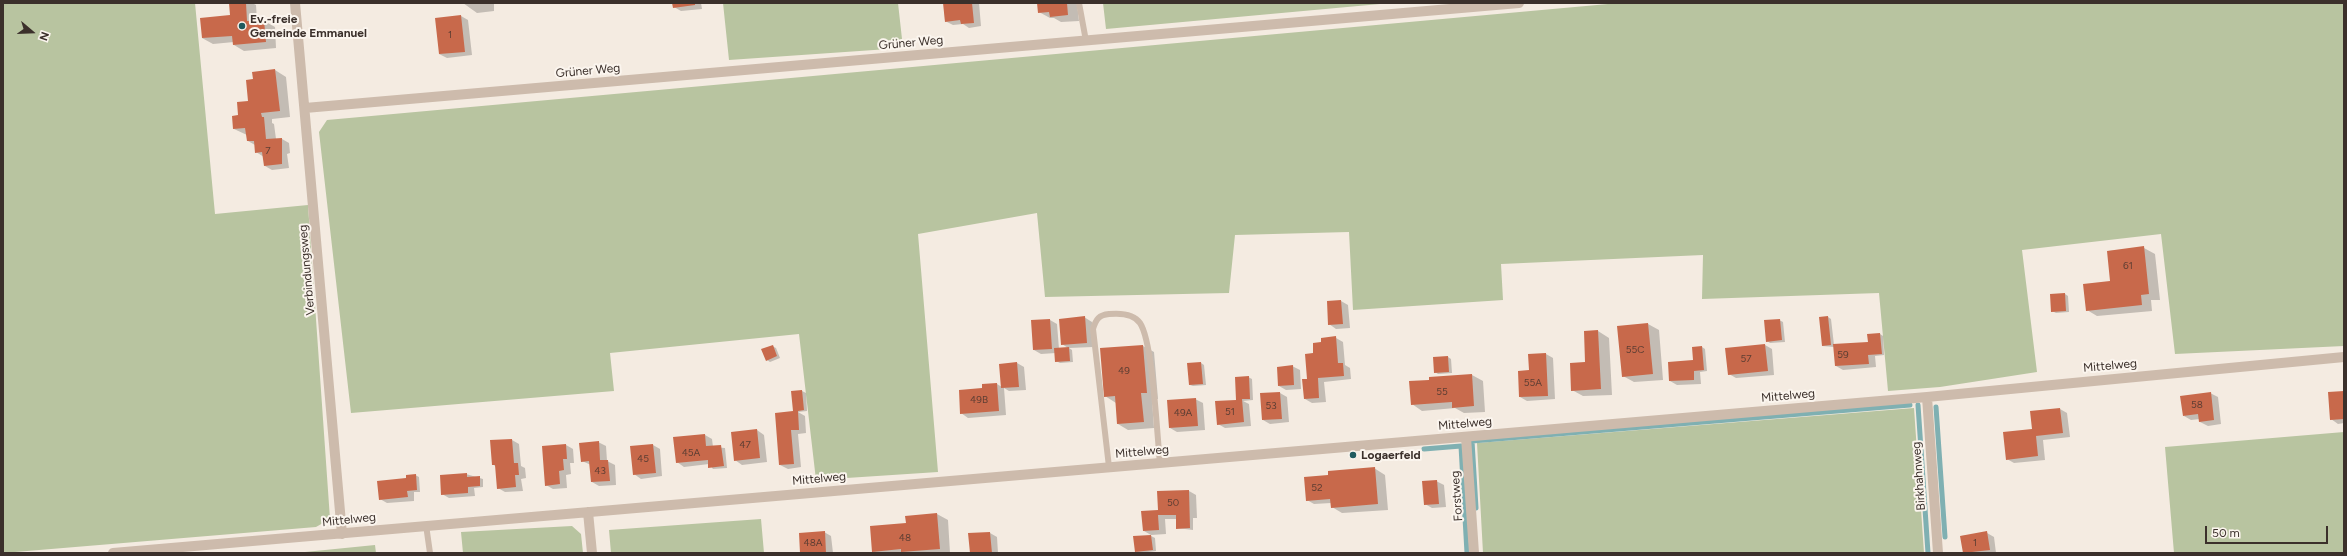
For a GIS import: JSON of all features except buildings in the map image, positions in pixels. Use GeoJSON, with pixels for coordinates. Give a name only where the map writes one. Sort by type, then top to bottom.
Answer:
{"type":"FeatureCollection","features":[{"type":"Feature","properties":{"kind":"street","name":"Verbindungsweg"},"geometry":{"type":"LineString","coordinates":[[295,3],[342,534]]}},
{"type":"Feature","properties":{"kind":"street","name":"Grüner Weg"},"geometry":{"type":"LineString","coordinates":[[305,108],[1519,3]]}},
{"type":"Feature","properties":{"kind":"street","name":"Mittelweg"},"geometry":{"type":"LineString","coordinates":[[113,553],[1927,397],[2344,357]]}},
{"type":"Feature","properties":{"kind":"street","name":"Birkhahnweg"},"geometry":{"type":"LineString","coordinates":[[1927,397],[1938,553]]}},
{"type":"Feature","properties":{"kind":"street","name":"Forstweg"},"geometry":{"type":"LineString","coordinates":[[1466,437],[1474,553]]}},
{"type":"Feature","properties":{"kind":"street"},"geometry":{"type":"LineString","coordinates":[[588,512],[592,553]]}},
{"type":"Feature","properties":{"kind":"lane"},"geometry":{"type":"LineString","coordinates":[[1079,3],[1086,41]]}},
{"type":"Feature","properties":{"kind":"lane"},"geometry":{"type":"LineString","coordinates":[[1109,467],[1093,329],[1096,320],[1100,315],[1110,314],[1132,316],[1140,322],[1144,330],[1149,356],[1160,463]]}},
{"type":"Feature","properties":{"kind":"lane"},"geometry":{"type":"LineString","coordinates":[[426,525],[430,553]]}},
{"type":"Feature","properties":{"kind":"green space"},"geometry":{"type":"Polygon","coordinates":[[[3,3],[195,3],[215,214],[308,205],[330,519],[316,527],[3,553],[3,3]]]}},
{"type":"Feature","properties":{"kind":"green space"},"geometry":{"type":"Polygon","coordinates":[[[723,3],[898,3],[903,48],[729,60],[723,3]]]}},
{"type":"Feature","properties":{"kind":"green space"},"geometry":{"type":"Polygon","coordinates":[[[1103,3],[1391,3],[1106,29],[1103,3]]]}},
{"type":"Feature","properties":{"kind":"green space"},"geometry":{"type":"Polygon","coordinates":[[[1619,3],[2344,3],[2344,346],[2175,354],[2161,234],[2022,250],[2037,372],[1940,387],[1888,391],[1879,293],[1702,299],[1703,255],[1501,264],[1503,300],[1353,310],[1349,232],[1235,235],[1229,293],[1045,297],[1037,213],[918,234],[938,472],[816,480],[799,334],[610,353],[614,391],[351,413],[319,132],[327,120],[1619,3]]]}},
{"type":"Feature","properties":{"kind":"green space"},"geometry":{"type":"Polygon","coordinates":[[[1914,408],[1924,553],[1483,553],[1477,443],[1914,408]]]}},
{"type":"Feature","properties":{"kind":"green space"},"geometry":{"type":"Polygon","coordinates":[[[2344,432],[2344,553],[2174,553],[2165,447],[2344,432]]]}},
{"type":"Feature","properties":{"kind":"green space"},"geometry":{"type":"Polygon","coordinates":[[[761,519],[764,553],[611,553],[609,530],[761,519]]]}},
{"type":"Feature","properties":{"kind":"green space"},"geometry":{"type":"Polygon","coordinates":[[[572,526],[581,534],[583,553],[463,553],[461,532],[572,526]]]}},
{"type":"Feature","properties":{"kind":"green space"},"geometry":{"type":"Polygon","coordinates":[[[375,545],[376,553],[295,553],[375,545]]]}},
{"type":"Feature","properties":{"kind":"waterway"},"geometry":{"type":"LineString","coordinates":[[1476,508],[1472,441],[1910,405]]}},
{"type":"Feature","properties":{"kind":"waterway"},"geometry":{"type":"LineString","coordinates":[[1918,405],[1928,553]]}},
{"type":"Feature","properties":{"kind":"waterway"},"geometry":{"type":"LineString","coordinates":[[1936,407],[1945,537]]}},
{"type":"Feature","properties":{"kind":"waterway"},"geometry":{"type":"LineString","coordinates":[[1424,449],[1461,446],[1467,553]]}},
{"type":"Feature","properties":{"kind":"place","name":"Ev.-freie Gemeinde Emmanuel"},"geometry":{"type":"Point","coordinates":[242,26]}},
{"type":"Feature","properties":{"kind":"place","name":"Logaerfeld"},"geometry":{"type":"Point","coordinates":[1353,455]}}]}
